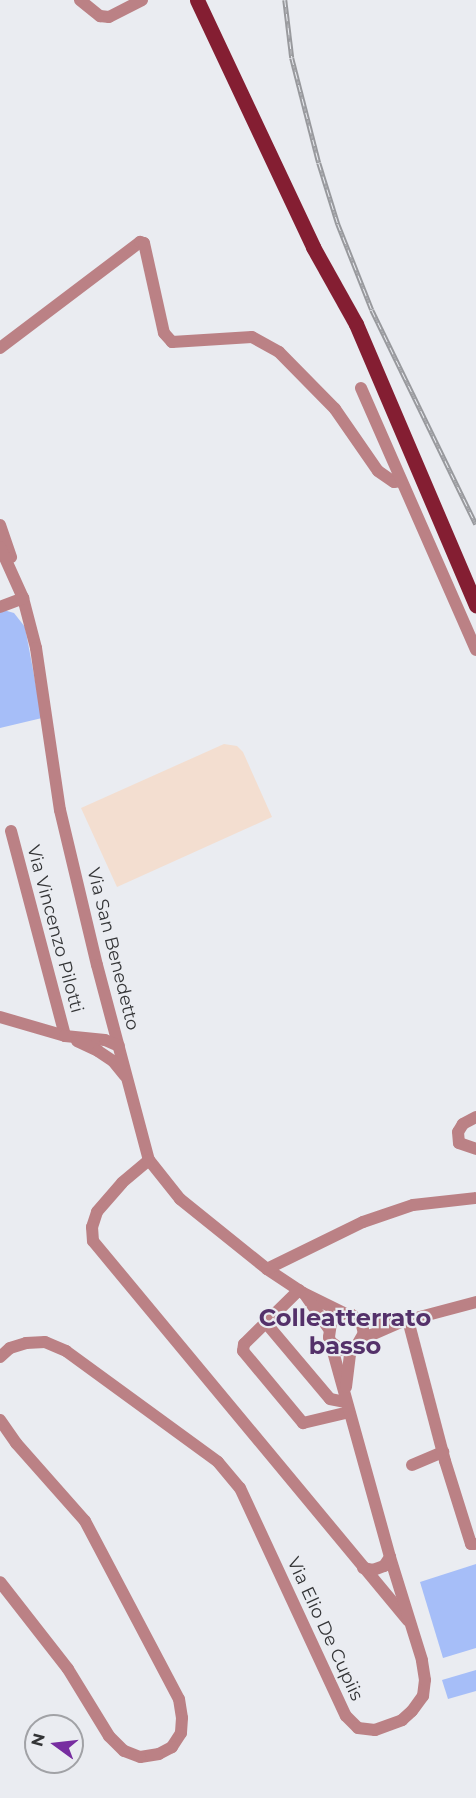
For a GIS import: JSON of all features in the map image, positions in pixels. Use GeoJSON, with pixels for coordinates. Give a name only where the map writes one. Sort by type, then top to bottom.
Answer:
{"type":"FeatureCollection","features":[{"type":"Feature","properties":{"kind":"main road"},"geometry":{"type":"LineString","coordinates":[[197,0],[313,248],[356,324],[476,605]]}},
{"type":"Feature","properties":{"kind":"street"},"geometry":{"type":"LineString","coordinates":[[80,0],[100,16],[110,17],[142,0]]}},
{"type":"Feature","properties":{"kind":"street"},"geometry":{"type":"LineString","coordinates":[[0,348],[140,242],[144,243],[164,333],[172,342],[252,337],[279,352],[335,409],[378,471],[394,482],[401,481]]}},
{"type":"Feature","properties":{"kind":"street"},"geometry":{"type":"LineString","coordinates":[[361,388],[476,650]]}},
{"type":"Feature","properties":{"kind":"street"},"geometry":{"type":"LineString","coordinates":[[0,525],[23,598],[0,607]]}},
{"type":"Feature","properties":{"kind":"street","name":"Via San Benedetto"},"geometry":{"type":"LineString","coordinates":[[0,547],[23,598],[36,648],[60,810],[148,1160],[180,1199],[267,1269],[301,1292]]}},
{"type":"Feature","properties":{"kind":"street","name":"Via Vincenzo Pilotti"},"geometry":{"type":"LineString","coordinates":[[11,831],[65,1036]]}},
{"type":"Feature","properties":{"kind":"street","name":"Via Vincenzo Pilotti"},"geometry":{"type":"LineString","coordinates":[[0,1017],[99,1045],[119,1046]]}},
{"type":"Feature","properties":{"kind":"street"},"geometry":{"type":"LineString","coordinates":[[99,1045],[108,1037],[113,1023]]}},
{"type":"Feature","properties":{"kind":"street","name":"Via Vincenzo Pilotti"},"geometry":{"type":"LineString","coordinates":[[99,1045],[128,1079]]}},
{"type":"Feature","properties":{"kind":"street"},"geometry":{"type":"LineString","coordinates":[[476,1117],[463,1124],[458,1132],[459,1143],[476,1149]]}},
{"type":"Feature","properties":{"kind":"street"},"geometry":{"type":"LineString","coordinates":[[148,1160],[122,1183],[98,1212],[92,1227],[93,1241],[411,1624]]}},
{"type":"Feature","properties":{"kind":"street"},"geometry":{"type":"LineString","coordinates":[[267,1269],[373,1219],[413,1205],[475,1198]]}},
{"type":"Feature","properties":{"kind":"street"},"geometry":{"type":"LineString","coordinates":[[301,1292],[352,1316],[363,1328],[362,1339]]}},
{"type":"Feature","properties":{"kind":"street"},"geometry":{"type":"LineString","coordinates":[[301,1292],[244,1344],[243,1351],[300,1421],[307,1423],[347,1404]]}},
{"type":"Feature","properties":{"kind":"street"},"geometry":{"type":"LineString","coordinates":[[301,1292],[328,1328],[331,1342],[342,1350],[351,1349],[362,1339],[405,1321],[476,1302]]}},
{"type":"Feature","properties":{"kind":"street"},"geometry":{"type":"LineString","coordinates":[[328,1328],[335,1318],[352,1316],[405,1321]]}},
{"type":"Feature","properties":{"kind":"street"},"geometry":{"type":"LineString","coordinates":[[405,1321],[471,1544],[474,1544]]}},
{"type":"Feature","properties":{"kind":"street"},"geometry":{"type":"LineString","coordinates":[[266,1323],[330,1399],[347,1404]]}},
{"type":"Feature","properties":{"kind":"street","name":"Via Elio De Cupiis"},"geometry":{"type":"LineString","coordinates":[[0,1357],[10,1348],[26,1343],[45,1342],[66,1351],[218,1462],[240,1488],[346,1716],[358,1728],[375,1730],[402,1720],[412,1712],[423,1696],[425,1680],[422,1660],[390,1557],[331,1342]]}},
{"type":"Feature","properties":{"kind":"street"},"geometry":{"type":"LineString","coordinates":[[347,1404],[351,1349]]}},
{"type":"Feature","properties":{"kind":"street"},"geometry":{"type":"LineString","coordinates":[[0,1420],[16,1443],[86,1521],[179,1699],[182,1718],[181,1733],[172,1747],[159,1754],[140,1757],[124,1751],[109,1736],[68,1669],[0,1582]]}},
{"type":"Feature","properties":{"kind":"street"},"geometry":{"type":"LineString","coordinates":[[412,1465],[443,1452]]}},
{"type":"Feature","properties":{"kind":"street"},"geometry":{"type":"LineString","coordinates":[[363,1568],[374,1570],[384,1566],[390,1557]]}},
{"type":"Feature","properties":{"kind":"shaded area"},"geometry":{"type":"Polygon","coordinates":[[[0,609],[14,613],[25,627],[42,718],[0,728],[0,609]]]}},
{"type":"Feature","properties":{"kind":"shaded area"},"geometry":{"type":"Polygon","coordinates":[[[224,744],[237,746],[243,752],[272,817],[117,887],[81,808],[224,744]]]}},
{"type":"Feature","properties":{"kind":"shaded area"},"geometry":{"type":"Polygon","coordinates":[[[476,1564],[476,1648],[443,1658],[420,1582],[476,1564]]]}},
{"type":"Feature","properties":{"kind":"shaded area"},"geometry":{"type":"Polygon","coordinates":[[[476,1670],[476,1691],[448,1699],[442,1680],[476,1670]]]}},
{"type":"Feature","properties":{"kind":"railway"},"geometry":{"type":"LineString","coordinates":[[285,0],[292,58],[319,163],[338,224],[372,310],[476,524]]}},
{"type":"Feature","properties":{"kind":"district","name":"Colleatterrato basso"},"geometry":{"type":"Point","coordinates":[345,1332]}}]}
